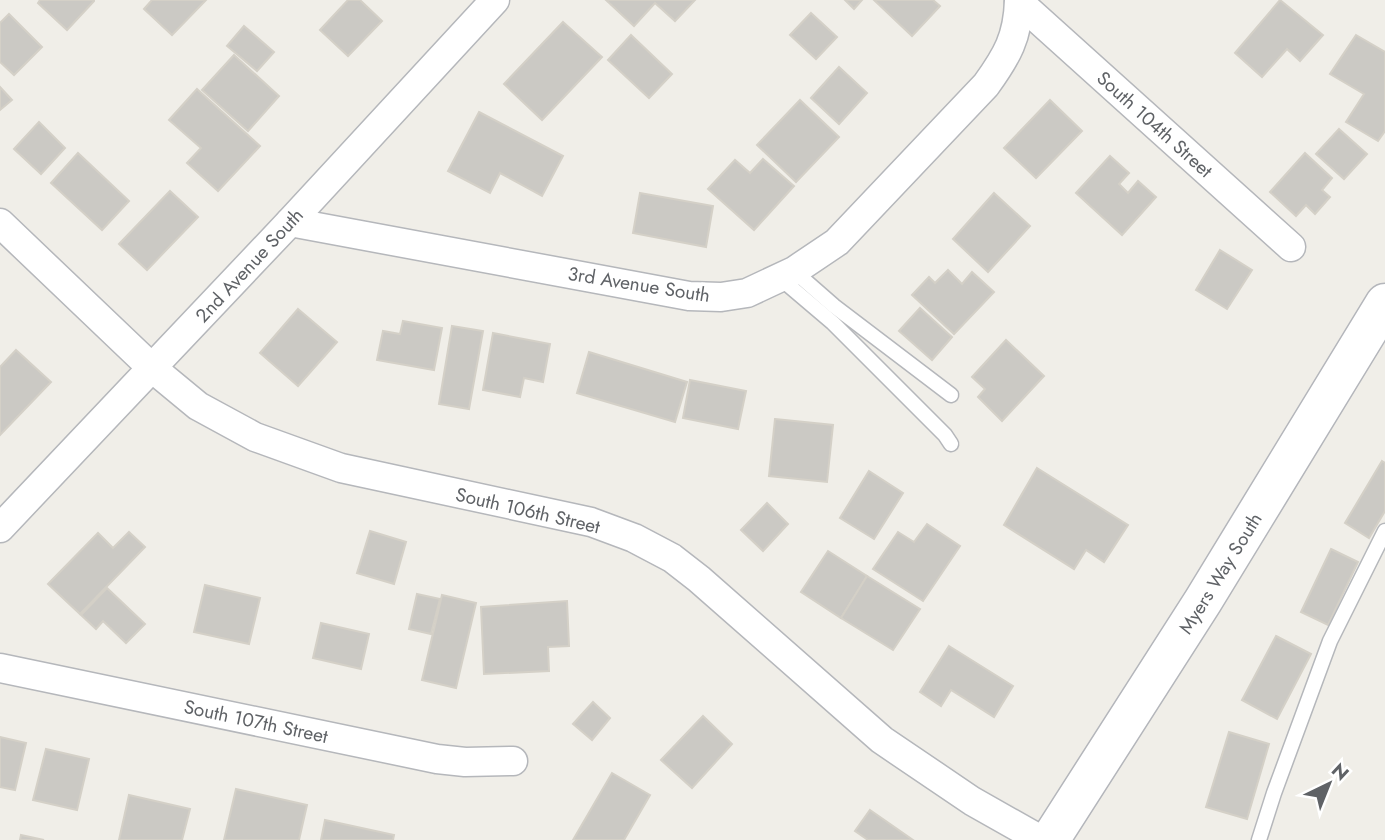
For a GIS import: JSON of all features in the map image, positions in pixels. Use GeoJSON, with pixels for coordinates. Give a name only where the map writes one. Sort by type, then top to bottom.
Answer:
{"type":"FeatureCollection","features":[{"type":"Feature","properties":{"kind":"main road","name":"Myers Way South"},"geometry":{"type":"LineString","coordinates":[[1050,840],[1203,601],[1385,303]]}},
{"type":"Feature","properties":{"kind":"street","name":"2nd Avenue South"},"geometry":{"type":"LineString","coordinates":[[0,528],[290,222],[495,0]]}},
{"type":"Feature","properties":{"kind":"street","name":"3rd Avenue South"},"geometry":{"type":"LineString","coordinates":[[290,222],[689,296],[721,297],[747,293],[787,275],[837,242],[986,85],[1006,57],[1015,33],[1019,1]]}},
{"type":"Feature","properties":{"kind":"street","name":"South 104th Street"},"geometry":{"type":"LineString","coordinates":[[1019,1],[1291,247]]}},
{"type":"Feature","properties":{"kind":"street","name":"South 106th Street"},"geometry":{"type":"LineString","coordinates":[[0,223],[152,368],[198,406],[255,437],[341,468],[591,522],[634,538],[672,558],[882,740],[950,787],[1041,840]]}},
{"type":"Feature","properties":{"kind":"street","name":"South 107th Street"},"geometry":{"type":"LineString","coordinates":[[0,668],[437,759],[465,762],[513,761]]}},
{"type":"Feature","properties":{"kind":"lane"},"geometry":{"type":"LineString","coordinates":[[787,275],[834,306],[951,395]]}},
{"type":"Feature","properties":{"kind":"lane"},"geometry":{"type":"LineString","coordinates":[[787,275],[921,410],[951,444]]}},
{"type":"Feature","properties":{"kind":"lane"},"geometry":{"type":"LineString","coordinates":[[1259,840],[1330,641],[1385,531]]}},
{"type":"Feature","properties":{"kind":"building"},"geometry":{"type":"Polygon","coordinates":[[[40,0],[94,1],[67,30],[38,3],[40,0]]]}},
{"type":"Feature","properties":{"kind":"building"},"geometry":{"type":"Polygon","coordinates":[[[152,0],[206,0],[172,35],[144,9],[152,0]]]}},
{"type":"Feature","properties":{"kind":"building"},"geometry":{"type":"Polygon","coordinates":[[[348,0],[360,0],[382,21],[348,56],[320,30],[348,0]]]}},
{"type":"Feature","properties":{"kind":"building"},"geometry":{"type":"Polygon","coordinates":[[[606,0],[695,0],[675,21],[655,3],[634,26],[606,0]]]}},
{"type":"Feature","properties":{"kind":"building"},"geometry":{"type":"Polygon","coordinates":[[[845,0],[862,0],[854,9],[845,0]]]}},
{"type":"Feature","properties":{"kind":"building"},"geometry":{"type":"Polygon","coordinates":[[[874,0],[933,0],[940,6],[912,36],[874,0]]]}},
{"type":"Feature","properties":{"kind":"building"},"geometry":{"type":"Polygon","coordinates":[[[1280,0],[1323,35],[1300,61],[1287,49],[1262,77],[1235,53],[1280,0]]]}},
{"type":"Feature","properties":{"kind":"building"},"geometry":{"type":"Polygon","coordinates":[[[811,13],[837,37],[816,59],[790,35],[811,13]]]}},
{"type":"Feature","properties":{"kind":"building"},"geometry":{"type":"Polygon","coordinates":[[[9,14],[42,47],[14,75],[0,62],[0,23],[9,14]]]}},
{"type":"Feature","properties":{"kind":"building"},"geometry":{"type":"Polygon","coordinates":[[[563,22],[602,57],[542,120],[504,84],[563,22]]]}},
{"type":"Feature","properties":{"kind":"building"},"geometry":{"type":"Polygon","coordinates":[[[244,26],[274,52],[257,71],[227,46],[244,26]]]}},
{"type":"Feature","properties":{"kind":"building"},"geometry":{"type":"Polygon","coordinates":[[[631,35],[672,74],[649,98],[608,60],[631,35]]]}},
{"type":"Feature","properties":{"kind":"building"},"geometry":{"type":"Polygon","coordinates":[[[1356,35],[1385,52],[1385,131],[1378,141],[1346,122],[1364,94],[1330,74],[1356,35]]]}},
{"type":"Feature","properties":{"kind":"building"},"geometry":{"type":"Polygon","coordinates":[[[234,55],[279,96],[248,131],[202,90],[234,55]]]}},
{"type":"Feature","properties":{"kind":"building"},"geometry":{"type":"Polygon","coordinates":[[[839,67],[867,93],[839,124],[811,98],[839,67]]]}},
{"type":"Feature","properties":{"kind":"building"},"geometry":{"type":"Polygon","coordinates":[[[0,87],[12,100],[0,110],[0,87]]]}},
{"type":"Feature","properties":{"kind":"building"},"geometry":{"type":"Polygon","coordinates":[[[197,89],[260,146],[218,191],[187,163],[201,148],[169,120],[197,89]]]}},
{"type":"Feature","properties":{"kind":"building"},"geometry":{"type":"Polygon","coordinates":[[[800,100],[839,137],[796,182],[757,145],[800,100]]]}},
{"type":"Feature","properties":{"kind":"building"},"geometry":{"type":"Polygon","coordinates":[[[1050,100],[1082,131],[1036,178],[1004,148],[1050,100]]]}},
{"type":"Feature","properties":{"kind":"building"},"geometry":{"type":"Polygon","coordinates":[[[479,112],[563,156],[542,196],[500,173],[490,193],[448,171],[479,112]]]}},
{"type":"Feature","properties":{"kind":"building"},"geometry":{"type":"Polygon","coordinates":[[[39,122],[65,148],[41,174],[14,149],[39,122]]]}},
{"type":"Feature","properties":{"kind":"building"},"geometry":{"type":"Polygon","coordinates":[[[1339,129],[1367,154],[1344,179],[1316,154],[1339,129]]]}},
{"type":"Feature","properties":{"kind":"building"},"geometry":{"type":"Polygon","coordinates":[[[78,153],[129,201],[102,230],[51,183],[78,153]]]}},
{"type":"Feature","properties":{"kind":"building"},"geometry":{"type":"Polygon","coordinates":[[[1305,153],[1332,178],[1322,190],[1330,197],[1315,214],[1306,205],[1296,216],[1270,192],[1305,153]]]}},
{"type":"Feature","properties":{"kind":"building"},"geometry":{"type":"Polygon","coordinates":[[[1110,156],[1129,173],[1119,184],[1128,193],[1138,181],[1156,197],[1122,235],[1076,193],[1110,156]]]}},
{"type":"Feature","properties":{"kind":"building"},"geometry":{"type":"Polygon","coordinates":[[[763,159],[794,186],[754,230],[708,189],[735,160],[750,173],[763,159]]]}},
{"type":"Feature","properties":{"kind":"building"},"geometry":{"type":"Polygon","coordinates":[[[170,191],[198,217],[147,270],[119,244],[170,191]]]}},
{"type":"Feature","properties":{"kind":"building"},"geometry":{"type":"Polygon","coordinates":[[[640,193],[713,206],[706,247],[633,233],[640,193]]]}},
{"type":"Feature","properties":{"kind":"building"},"geometry":{"type":"Polygon","coordinates":[[[994,193],[1030,226],[988,272],[953,239],[994,193]]]}},
{"type":"Feature","properties":{"kind":"building"},"geometry":{"type":"Polygon","coordinates":[[[1220,250],[1252,270],[1227,309],[1196,290],[1220,250]]]}},
{"type":"Feature","properties":{"kind":"building"},"geometry":{"type":"Polygon","coordinates":[[[948,270],[962,284],[972,272],[994,292],[954,334],[912,295],[929,277],[935,283],[948,270]]]}},
{"type":"Feature","properties":{"kind":"building"},"geometry":{"type":"Polygon","coordinates":[[[920,308],[952,337],[932,360],[899,331],[920,308]]]}},
{"type":"Feature","properties":{"kind":"building"},"geometry":{"type":"Polygon","coordinates":[[[298,309],[337,342],[298,386],[260,353],[298,309]]]}},
{"type":"Feature","properties":{"kind":"building"},"geometry":{"type":"Polygon","coordinates":[[[403,321],[442,328],[434,370],[377,360],[383,331],[400,334],[403,321]]]}},
{"type":"Feature","properties":{"kind":"building"},"geometry":{"type":"Polygon","coordinates":[[[452,326],[483,331],[469,409],[439,404],[452,326]]]}},
{"type":"Feature","properties":{"kind":"building"},"geometry":{"type":"Polygon","coordinates":[[[493,333],[550,344],[543,382],[524,378],[520,397],[483,390],[493,333]]]}},
{"type":"Feature","properties":{"kind":"building"},"geometry":{"type":"Polygon","coordinates":[[[1006,340],[1044,376],[1002,421],[978,397],[985,389],[972,377],[1006,340]]]}},
{"type":"Feature","properties":{"kind":"building"},"geometry":{"type":"Polygon","coordinates":[[[16,350],[51,382],[0,435],[0,367],[16,350]]]}},
{"type":"Feature","properties":{"kind":"building"},"geometry":{"type":"Polygon","coordinates":[[[589,352],[687,382],[675,422],[577,393],[589,352]]]}},
{"type":"Feature","properties":{"kind":"building"},"geometry":{"type":"Polygon","coordinates":[[[690,380],[746,391],[738,429],[683,418],[690,380]]]}},
{"type":"Feature","properties":{"kind":"building"},"geometry":{"type":"Polygon","coordinates":[[[775,419],[833,425],[827,482],[769,476],[775,419]]]}},
{"type":"Feature","properties":{"kind":"building"},"geometry":{"type":"Polygon","coordinates":[[[1382,461],[1385,463],[1385,511],[1369,538],[1345,523],[1382,461]]]}},
{"type":"Feature","properties":{"kind":"building"},"geometry":{"type":"Polygon","coordinates":[[[1037,468],[1128,525],[1104,562],[1086,550],[1074,569],[1004,525],[1037,468]]]}},
{"type":"Feature","properties":{"kind":"building"},"geometry":{"type":"Polygon","coordinates":[[[869,471],[903,493],[874,539],[840,518],[869,471]]]}},
{"type":"Feature","properties":{"kind":"building"},"geometry":{"type":"Polygon","coordinates":[[[767,503],[788,524],[763,551],[741,530],[767,503]]]}},
{"type":"Feature","properties":{"kind":"building"},"geometry":{"type":"Polygon","coordinates":[[[927,524],[960,546],[923,601],[873,569],[898,532],[914,542],[927,524]]]}},
{"type":"Feature","properties":{"kind":"building"},"geometry":{"type":"Polygon","coordinates":[[[370,531],[406,542],[394,584],[357,573],[370,531]]]}},
{"type":"Feature","properties":{"kind":"building"},"geometry":{"type":"Polygon","coordinates":[[[129,532],[145,547],[80,614],[48,584],[98,533],[113,548],[129,532]]]}},
{"type":"Feature","properties":{"kind":"building"},"geometry":{"type":"Polygon","coordinates":[[[1331,549],[1358,562],[1328,625],[1301,612],[1331,549]]]}},
{"type":"Feature","properties":{"kind":"building"},"geometry":{"type":"Polygon","coordinates":[[[828,551],[867,576],[841,618],[801,592],[828,551]]]}},
{"type":"Feature","properties":{"kind":"building"},"geometry":{"type":"Polygon","coordinates":[[[867,576],[920,609],[893,650],[841,618],[867,576]]]}},
{"type":"Feature","properties":{"kind":"building"},"geometry":{"type":"Polygon","coordinates":[[[205,585],[260,598],[249,644],[194,632],[205,585]]]}},
{"type":"Feature","properties":{"kind":"building"},"geometry":{"type":"Polygon","coordinates":[[[107,588],[145,624],[126,643],[103,621],[96,629],[81,615],[107,588]]]}},
{"type":"Feature","properties":{"kind":"building"},"geometry":{"type":"Polygon","coordinates":[[[417,594],[440,599],[431,634],[409,629],[417,594]]]}},
{"type":"Feature","properties":{"kind":"building"},"geometry":{"type":"Polygon","coordinates":[[[442,595],[476,603],[456,688],[422,680],[442,595]]]}},
{"type":"Feature","properties":{"kind":"building"},"geometry":{"type":"Polygon","coordinates":[[[567,601],[569,646],[548,647],[549,671],[484,674],[481,607],[567,601]]]}},
{"type":"Feature","properties":{"kind":"building"},"geometry":{"type":"Polygon","coordinates":[[[321,623],[369,634],[361,669],[313,658],[321,623]]]}},
{"type":"Feature","properties":{"kind":"building"},"geometry":{"type":"Polygon","coordinates":[[[1276,636],[1311,654],[1277,719],[1242,700],[1276,636]]]}},
{"type":"Feature","properties":{"kind":"building"},"geometry":{"type":"Polygon","coordinates":[[[949,646],[1013,686],[994,717],[951,690],[941,706],[920,692],[949,646]]]}},
{"type":"Feature","properties":{"kind":"building"},"geometry":{"type":"Polygon","coordinates":[[[593,702],[610,718],[592,740],[573,724],[593,702]]]}},
{"type":"Feature","properties":{"kind":"building"},"geometry":{"type":"Polygon","coordinates":[[[703,716],[732,744],[692,788],[661,760],[703,716]]]}},
{"type":"Feature","properties":{"kind":"building"},"geometry":{"type":"Polygon","coordinates":[[[1229,732],[1269,744],[1247,819],[1206,807],[1229,732]]]}},
{"type":"Feature","properties":{"kind":"building"},"geometry":{"type":"Polygon","coordinates":[[[0,737],[26,743],[15,790],[0,787],[0,737]]]}},
{"type":"Feature","properties":{"kind":"building"},"geometry":{"type":"Polygon","coordinates":[[[46,749],[89,759],[77,810],[33,800],[46,749]]]}},
{"type":"Feature","properties":{"kind":"building"},"geometry":{"type":"Polygon","coordinates":[[[612,773],[650,795],[624,840],[573,840],[612,773]]]}},
{"type":"Feature","properties":{"kind":"building"},"geometry":{"type":"Polygon","coordinates":[[[236,789],[307,805],[299,840],[224,840],[236,789]]]}},
{"type":"Feature","properties":{"kind":"building"},"geometry":{"type":"Polygon","coordinates":[[[129,795],[190,809],[182,840],[119,840],[129,795]]]}},
{"type":"Feature","properties":{"kind":"building"},"geometry":{"type":"Polygon","coordinates":[[[870,810],[913,840],[868,840],[855,831],[870,810]]]}},
{"type":"Feature","properties":{"kind":"building"},"geometry":{"type":"Polygon","coordinates":[[[325,820],[394,835],[393,840],[321,840],[325,820]]]}},
{"type":"Feature","properties":{"kind":"building"},"geometry":{"type":"Polygon","coordinates":[[[21,835],[44,840],[20,840],[21,835]]]}}]}
